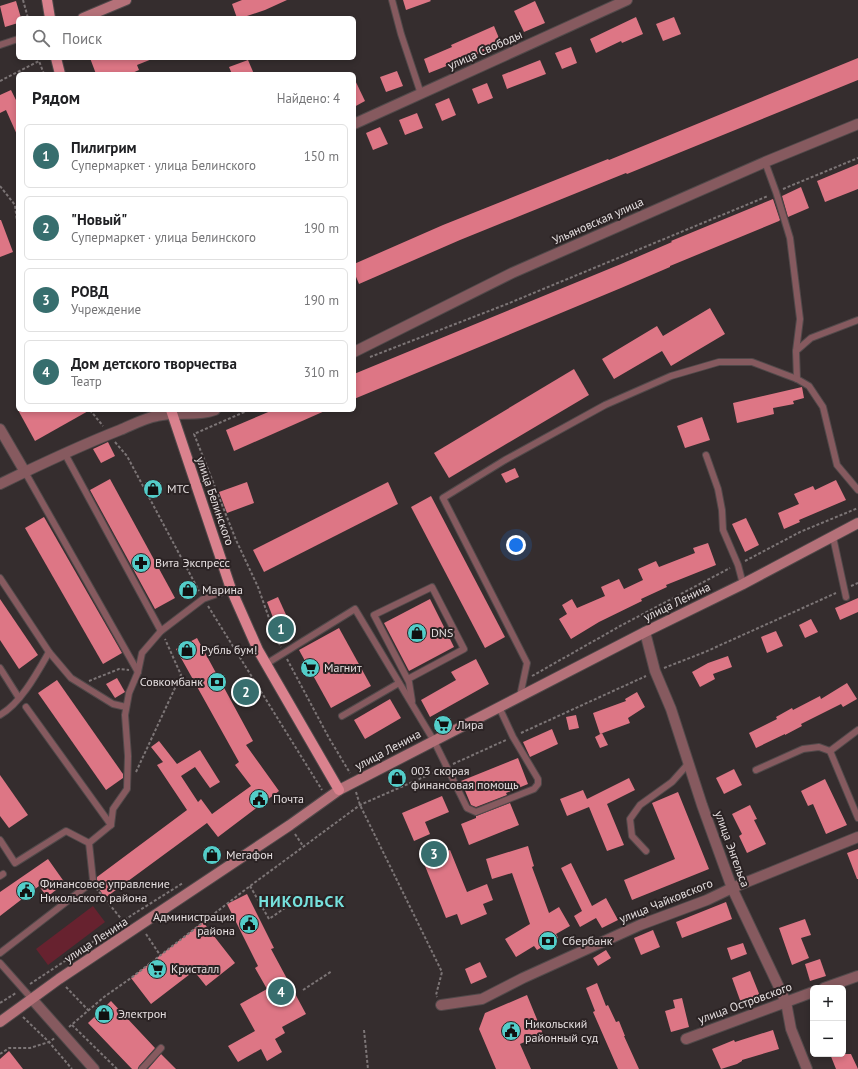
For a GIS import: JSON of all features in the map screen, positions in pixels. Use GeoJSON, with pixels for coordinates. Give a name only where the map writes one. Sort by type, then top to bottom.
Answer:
{"type":"FeatureCollection","features":[{"type":"Feature","properties":{"kind":"main road"},"geometry":{"type":"LineString","coordinates":[[47,0],[50,16]]}},
{"type":"Feature","properties":{"kind":"main road"},"geometry":{"type":"LineString","coordinates":[[88,16],[126,0]]}},
{"type":"Feature","properties":{"kind":"main road"},"geometry":{"type":"LineString","coordinates":[[56,60],[60,72]]}},
{"type":"Feature","properties":{"kind":"main road","name":"улица Белинского"},"geometry":{"type":"LineString","coordinates":[[171,412],[231,590],[258,650],[339,790]]}},
{"type":"Feature","properties":{"kind":"main road","name":"улица Ленина"},"geometry":{"type":"LineString","coordinates":[[0,1022],[59,979],[141,926],[290,825],[339,790],[352,778],[434,741],[645,632],[743,584],[858,523]]}},
{"type":"Feature","properties":{"kind":"street","name":"улица Свободы"},"geometry":{"type":"LineString","coordinates":[[356,123],[627,0]]}},
{"type":"Feature","properties":{"kind":"street","name":"Ульяновская улица"},"geometry":{"type":"LineString","coordinates":[[356,351],[512,273],[765,162],[858,124]]}},
{"type":"Feature","properties":{"kind":"street"},"geometry":{"type":"LineString","coordinates":[[0,484],[109,434],[156,416],[171,412],[210,412]]}},
{"type":"Feature","properties":{"kind":"street"},"geometry":{"type":"LineString","coordinates":[[0,429],[25,472]]}},
{"type":"Feature","properties":{"kind":"street","name":"улица Энгельса"},"geometry":{"type":"LineString","coordinates":[[645,632],[655,671],[671,709],[688,764],[732,888],[786,1002],[791,1029],[807,1069]]}},
{"type":"Feature","properties":{"kind":"street","name":"улица Чайковского"},"geometry":{"type":"LineString","coordinates":[[441,1005],[482,999],[523,978],[640,925],[707,900],[732,888],[858,836]]}},
{"type":"Feature","properties":{"kind":"street"},"geometry":{"type":"LineString","coordinates":[[832,985],[858,976]]}},
{"type":"Feature","properties":{"kind":"street","name":"улица Островского"},"geometry":{"type":"LineString","coordinates":[[686,1039],[810,993]]}},
{"type":"Feature","properties":{"kind":"street"},"geometry":{"type":"LineString","coordinates":[[32,999],[94,1069]]}},
{"type":"Feature","properties":{"kind":"lane"},"geometry":{"type":"LineString","coordinates":[[392,0],[401,34],[421,94]]}},
{"type":"Feature","properties":{"kind":"lane"},"geometry":{"type":"LineString","coordinates":[[0,45],[16,40]]}},
{"type":"Feature","properties":{"kind":"lane"},"geometry":{"type":"LineString","coordinates":[[765,162],[790,238],[800,319],[796,351],[797,379]]}},
{"type":"Feature","properties":{"kind":"lane"},"geometry":{"type":"LineString","coordinates":[[796,351],[811,338],[858,320]]}},
{"type":"Feature","properties":{"kind":"lane"},"geometry":{"type":"LineString","coordinates":[[520,696],[527,662],[444,498],[505,460],[605,405],[671,376],[719,362],[752,362],[797,379],[809,386],[824,407],[837,465],[858,490]]}},
{"type":"Feature","properties":{"kind":"lane"},"geometry":{"type":"LineString","coordinates":[[65,454],[161,631]]}},
{"type":"Feature","properties":{"kind":"lane"},"geometry":{"type":"LineString","coordinates":[[706,455],[718,489],[722,510],[723,530],[738,565],[743,584]]}},
{"type":"Feature","properties":{"kind":"lane"},"geometry":{"type":"LineString","coordinates":[[25,472],[138,672]]}},
{"type":"Feature","properties":{"kind":"lane"},"geometry":{"type":"LineString","coordinates":[[833,537],[846,597]]}},
{"type":"Feature","properties":{"kind":"lane"},"geometry":{"type":"LineString","coordinates":[[0,578],[49,652],[71,678],[113,704],[126,707]]}},
{"type":"Feature","properties":{"kind":"lane"},"geometry":{"type":"LineString","coordinates":[[408,679],[464,649],[432,587],[374,615],[408,679],[412,704]]}},
{"type":"Feature","properties":{"kind":"lane"},"geometry":{"type":"LineString","coordinates":[[89,843],[111,826],[113,809],[127,789],[128,756],[125,715],[129,693],[138,672],[142,653],[161,631],[203,599],[231,590]]}},
{"type":"Feature","properties":{"kind":"lane"},"geometry":{"type":"LineString","coordinates":[[266,664],[355,609],[434,741],[467,808],[473,811],[479,811],[534,789],[537,786],[538,779],[513,737],[499,707]]}},
{"type":"Feature","properties":{"kind":"lane"},"geometry":{"type":"LineString","coordinates":[[0,715],[9,710],[19,698],[49,652]]}},
{"type":"Feature","properties":{"kind":"lane"},"geometry":{"type":"LineString","coordinates":[[0,668],[19,698]]}},
{"type":"Feature","properties":{"kind":"lane"},"geometry":{"type":"LineString","coordinates":[[342,716],[399,683]]}},
{"type":"Feature","properties":{"kind":"lane"},"geometry":{"type":"LineString","coordinates":[[26,707],[111,826]]}},
{"type":"Feature","properties":{"kind":"lane"},"geometry":{"type":"LineString","coordinates":[[830,751],[858,730]]}},
{"type":"Feature","properties":{"kind":"lane"},"geometry":{"type":"LineString","coordinates":[[756,770],[803,749],[819,747],[830,751],[858,818]]}},
{"type":"Feature","properties":{"kind":"lane"},"geometry":{"type":"LineString","coordinates":[[646,851],[632,836],[630,819],[640,805],[672,782],[688,764]]}},
{"type":"Feature","properties":{"kind":"lane"},"geometry":{"type":"LineString","coordinates":[[0,840],[15,863],[66,831],[89,843]]}},
{"type":"Feature","properties":{"kind":"lane"},"geometry":{"type":"LineString","coordinates":[[0,953],[92,882],[89,843]]}},
{"type":"Feature","properties":{"kind":"lane"},"geometry":{"type":"LineString","coordinates":[[0,963],[32,999]]}},
{"type":"Feature","properties":{"kind":"lane"},"geometry":{"type":"LineString","coordinates":[[142,1069],[161,1048]]}},
{"type":"Feature","properties":{"kind":"path"},"geometry":{"type":"LineString","coordinates":[[23,0],[27,16]]}},
{"type":"Feature","properties":{"kind":"path"},"geometry":{"type":"LineString","coordinates":[[17,72],[39,60],[43,72]]}},
{"type":"Feature","properties":{"kind":"path"},"geometry":{"type":"LineString","coordinates":[[0,81],[16,72]]}},
{"type":"Feature","properties":{"kind":"path"},"geometry":{"type":"LineString","coordinates":[[364,359],[507,304],[858,158]]}},
{"type":"Feature","properties":{"kind":"path"},"geometry":{"type":"LineString","coordinates":[[0,186],[15,205],[16,220]]}},
{"type":"Feature","properties":{"kind":"path"},"geometry":{"type":"LineString","coordinates":[[92,412],[127,456],[203,599],[322,790]]}},
{"type":"Feature","properties":{"kind":"path"},"geometry":{"type":"LineString","coordinates":[[244,412],[194,434],[236,540],[258,587],[276,638],[352,778],[360,805],[442,972],[436,995],[441,1005]]}},
{"type":"Feature","properties":{"kind":"path"},"geometry":{"type":"LineString","coordinates":[[0,1054],[9,1048],[30,1048],[49,1042],[90,1011],[104,997],[360,805],[448,767],[655,671],[705,652],[858,583]]}},
{"type":"Feature","properties":{"kind":"path"},"geometry":{"type":"LineString","coordinates":[[127,789],[144,756],[180,676],[161,631]]}},
{"type":"Feature","properties":{"kind":"path"},"geometry":{"type":"LineString","coordinates":[[80,684],[118,669],[138,672]]}},
{"type":"Feature","properties":{"kind":"path"},"geometry":{"type":"LineString","coordinates":[[92,882],[123,921]]}},
{"type":"Feature","properties":{"kind":"path"},"geometry":{"type":"LineString","coordinates":[[250,886],[269,919],[295,900]]}},
{"type":"Feature","properties":{"kind":"path"},"geometry":{"type":"LineString","coordinates":[[132,915],[161,955]]}},
{"type":"Feature","properties":{"kind":"path"},"geometry":{"type":"LineString","coordinates":[[56,967],[59,979],[90,1011]]}},
{"type":"Feature","properties":{"kind":"path"},"geometry":{"type":"LineString","coordinates":[[303,990],[332,971]]}},
{"type":"Feature","properties":{"kind":"path"},"geometry":{"type":"LineString","coordinates":[[8,998],[16,1010],[49,1042],[72,1069]]}},
{"type":"Feature","properties":{"kind":"path"},"geometry":{"type":"LineString","coordinates":[[72,1025],[117,1069]]}},
{"type":"Feature","properties":{"kind":"path"},"geometry":{"type":"LineString","coordinates":[[364,1030],[368,1069]]}},
{"type":"Feature","properties":{"kind":"shaded area"},"geometry":{"type":"Polygon","coordinates":[[[93,906],[105,922],[48,965],[36,949],[93,906]]]}},
{"type":"Feature","properties":{"kind":"building"},"geometry":{"type":"Polygon","coordinates":[[[242,0],[287,0],[247,16],[236,16],[232,4],[242,0]]]}},
{"type":"Feature","properties":{"kind":"building"},"geometry":{"type":"Polygon","coordinates":[[[403,0],[430,0],[431,1],[406,10],[403,0]]]}},
{"type":"Feature","properties":{"kind":"building"},"geometry":{"type":"Polygon","coordinates":[[[16,1],[20,16],[16,16],[16,24],[5,27],[0,6],[16,1]]]}},
{"type":"Feature","properties":{"kind":"building"},"geometry":{"type":"Polygon","coordinates":[[[535,1],[545,23],[524,32],[514,11],[535,1]]]}},
{"type":"Feature","properties":{"kind":"building"},"geometry":{"type":"Polygon","coordinates":[[[636,17],[643,34],[622,43],[621,41],[596,53],[590,39],[636,17]]]}},
{"type":"Feature","properties":{"kind":"building"},"geometry":{"type":"Polygon","coordinates":[[[674,17],[681,34],[663,41],[656,24],[674,17]]]}},
{"type":"Feature","properties":{"kind":"building"},"geometry":{"type":"Polygon","coordinates":[[[494,26],[501,43],[459,63],[459,61],[429,73],[424,59],[494,26]]]}},
{"type":"Feature","properties":{"kind":"building"},"geometry":{"type":"Polygon","coordinates":[[[571,47],[577,63],[562,69],[555,53],[571,47]]]}},
{"type":"Feature","properties":{"kind":"building"},"geometry":{"type":"Polygon","coordinates":[[[858,58],[858,80],[460,240],[359,284],[356,277],[356,263],[443,225],[608,159],[609,160],[858,58]]]}},
{"type":"Feature","properties":{"kind":"building"},"geometry":{"type":"Polygon","coordinates":[[[91,60],[150,60],[137,65],[139,70],[134,72],[95,72],[91,60]]]}},
{"type":"Feature","properties":{"kind":"building"},"geometry":{"type":"Polygon","coordinates":[[[248,60],[253,72],[231,72],[229,67],[248,60]]]}},
{"type":"Feature","properties":{"kind":"building"},"geometry":{"type":"Polygon","coordinates":[[[540,60],[546,74],[507,89],[502,75],[540,60]]]}},
{"type":"Feature","properties":{"kind":"building"},"geometry":{"type":"Polygon","coordinates":[[[397,71],[403,86],[386,92],[380,77],[397,71]]]}},
{"type":"Feature","properties":{"kind":"building"},"geometry":{"type":"Polygon","coordinates":[[[356,82],[365,101],[356,106],[356,82]]]}},
{"type":"Feature","properties":{"kind":"building"},"geometry":{"type":"Polygon","coordinates":[[[487,83],[493,98],[478,104],[472,89],[487,83]]]}},
{"type":"Feature","properties":{"kind":"building"},"geometry":{"type":"Polygon","coordinates":[[[11,90],[16,100],[16,132],[6,110],[0,113],[0,95],[11,90]]]}},
{"type":"Feature","properties":{"kind":"building"},"geometry":{"type":"Polygon","coordinates":[[[449,98],[456,115],[442,121],[435,104],[449,98]]]}},
{"type":"Feature","properties":{"kind":"building"},"geometry":{"type":"Polygon","coordinates":[[[417,113],[423,128],[405,135],[399,120],[417,113]]]}},
{"type":"Feature","properties":{"kind":"building"},"geometry":{"type":"Polygon","coordinates":[[[380,127],[388,144],[373,150],[366,133],[380,127]]]}},
{"type":"Feature","properties":{"kind":"building"},"geometry":{"type":"Polygon","coordinates":[[[858,164],[858,189],[825,202],[817,181],[858,164]]]}},
{"type":"Feature","properties":{"kind":"building"},"geometry":{"type":"Polygon","coordinates":[[[801,187],[809,208],[788,217],[782,196],[801,187]]]}},
{"type":"Feature","properties":{"kind":"building"},"geometry":{"type":"Polygon","coordinates":[[[773,199],[780,220],[356,398],[356,373],[621,264],[672,242],[671,241],[773,199]]]}},
{"type":"Feature","properties":{"kind":"building"},"geometry":{"type":"Polygon","coordinates":[[[0,220],[13,252],[0,257],[0,220]]]}},
{"type":"Feature","properties":{"kind":"building"},"geometry":{"type":"Polygon","coordinates":[[[710,308],[725,334],[671,366],[662,351],[614,379],[602,359],[657,326],[663,336],[710,308]]]}},
{"type":"Feature","properties":{"kind":"building"},"geometry":{"type":"Polygon","coordinates":[[[574,369],[589,395],[449,478],[434,453],[574,369]]]}},
{"type":"Feature","properties":{"kind":"building"},"geometry":{"type":"Polygon","coordinates":[[[802,387],[804,398],[793,401],[794,404],[773,408],[774,414],[737,423],[733,403],[802,387]]]}},
{"type":"Feature","properties":{"kind":"building"},"geometry":{"type":"Polygon","coordinates":[[[19,412],[86,412],[35,441],[19,412]]]}},
{"type":"Feature","properties":{"kind":"building"},"geometry":{"type":"Polygon","coordinates":[[[268,412],[322,412],[234,451],[226,430],[268,412]]]}},
{"type":"Feature","properties":{"kind":"building"},"geometry":{"type":"Polygon","coordinates":[[[702,417],[710,440],[685,448],[677,426],[702,417]]]}},
{"type":"Feature","properties":{"kind":"building"},"geometry":{"type":"Polygon","coordinates":[[[108,442],[115,456],[101,463],[93,449],[108,442]]]}},
{"type":"Feature","properties":{"kind":"building"},"geometry":{"type":"Polygon","coordinates":[[[515,468],[519,477],[506,483],[501,474],[515,468]]]}},
{"type":"Feature","properties":{"kind":"building"},"geometry":{"type":"Polygon","coordinates":[[[110,479],[175,598],[155,609],[90,490],[110,479]]]}},
{"type":"Feature","properties":{"kind":"building"},"geometry":{"type":"Polygon","coordinates":[[[836,480],[846,500],[799,520],[800,522],[784,529],[778,513],[799,504],[794,494],[813,486],[815,490],[836,480]]]}},
{"type":"Feature","properties":{"kind":"building"},"geometry":{"type":"Polygon","coordinates":[[[247,482],[254,503],[227,513],[219,492],[247,482]]]}},
{"type":"Feature","properties":{"kind":"building"},"geometry":{"type":"Polygon","coordinates":[[[388,482],[398,504],[264,572],[253,550],[388,482]]]}},
{"type":"Feature","properties":{"kind":"building"},"geometry":{"type":"Polygon","coordinates":[[[431,496],[505,637],[485,648],[411,507],[431,496]]]}},
{"type":"Feature","properties":{"kind":"building"},"geometry":{"type":"Polygon","coordinates":[[[44,517],[122,653],[103,664],[25,528],[44,517]]]}},
{"type":"Feature","properties":{"kind":"building"},"geometry":{"type":"Polygon","coordinates":[[[746,518],[759,545],[745,552],[732,524],[746,518]]]}},
{"type":"Feature","properties":{"kind":"building"},"geometry":{"type":"Polygon","coordinates":[[[708,543],[716,565],[666,585],[667,587],[641,599],[642,601],[599,622],[571,639],[559,619],[567,614],[562,605],[572,599],[577,608],[605,596],[601,587],[619,579],[624,589],[643,580],[638,569],[656,561],[659,567],[695,553],[693,548],[708,543]]]}},
{"type":"Feature","properties":{"kind":"building"},"geometry":{"type":"Polygon","coordinates":[[[278,597],[292,628],[279,633],[267,602],[278,597]]]}},
{"type":"Feature","properties":{"kind":"building"},"geometry":{"type":"Polygon","coordinates":[[[858,598],[858,612],[840,620],[835,608],[858,598]]]}},
{"type":"Feature","properties":{"kind":"building"},"geometry":{"type":"Polygon","coordinates":[[[0,599],[38,655],[19,669],[0,640],[0,599]]]}},
{"type":"Feature","properties":{"kind":"building"},"geometry":{"type":"Polygon","coordinates":[[[430,599],[454,647],[409,671],[384,623],[430,599]]]}},
{"type":"Feature","properties":{"kind":"building"},"geometry":{"type":"Polygon","coordinates":[[[811,619],[818,632],[805,638],[799,625],[811,619]]]}},
{"type":"Feature","properties":{"kind":"building"},"geometry":{"type":"Polygon","coordinates":[[[339,628],[371,686],[331,708],[299,650],[339,628]]]}},
{"type":"Feature","properties":{"kind":"building"},"geometry":{"type":"Polygon","coordinates":[[[776,631],[783,646],[767,653],[761,637],[776,631]]]}},
{"type":"Feature","properties":{"kind":"building"},"geometry":{"type":"Polygon","coordinates":[[[197,638],[253,741],[246,745],[279,791],[218,837],[207,823],[105,898],[96,884],[97,877],[187,810],[157,765],[163,762],[151,747],[159,741],[177,764],[200,750],[220,782],[210,788],[195,767],[181,776],[198,802],[201,799],[212,814],[251,786],[235,765],[239,762],[176,649],[197,638]]]}},
{"type":"Feature","properties":{"kind":"building"},"geometry":{"type":"Polygon","coordinates":[[[728,656],[732,667],[713,674],[715,679],[700,687],[692,672],[708,663],[728,656]]]}},
{"type":"Feature","properties":{"kind":"building"},"geometry":{"type":"Polygon","coordinates":[[[476,659],[489,684],[430,717],[421,700],[456,680],[451,672],[476,659]]]}},
{"type":"Feature","properties":{"kind":"building"},"geometry":{"type":"Polygon","coordinates":[[[117,678],[125,692],[115,698],[106,684],[117,678]]]}},
{"type":"Feature","properties":{"kind":"building"},"geometry":{"type":"Polygon","coordinates":[[[57,680],[123,774],[123,778],[106,790],[38,693],[57,680]]]}},
{"type":"Feature","properties":{"kind":"building"},"geometry":{"type":"Polygon","coordinates":[[[847,683],[857,699],[843,707],[841,704],[801,724],[802,726],[785,735],[756,748],[749,733],[777,719],[776,717],[792,708],[793,710],[820,696],[821,699],[847,683]]]}},
{"type":"Feature","properties":{"kind":"building"},"geometry":{"type":"Polygon","coordinates":[[[637,692],[645,707],[628,718],[630,723],[600,734],[593,713],[626,701],[625,699],[637,692]]]}},
{"type":"Feature","properties":{"kind":"building"},"geometry":{"type":"Polygon","coordinates":[[[390,699],[401,718],[365,739],[354,720],[390,699]]]}},
{"type":"Feature","properties":{"kind":"building"},"geometry":{"type":"Polygon","coordinates":[[[576,715],[579,728],[569,730],[566,717],[576,715]]]}},
{"type":"Feature","properties":{"kind":"building"},"geometry":{"type":"Polygon","coordinates":[[[552,729],[558,744],[530,757],[523,742],[552,729]]]}},
{"type":"Feature","properties":{"kind":"building"},"geometry":{"type":"Polygon","coordinates":[[[602,733],[608,745],[600,748],[595,737],[602,733]]]}},
{"type":"Feature","properties":{"kind":"building"},"geometry":{"type":"Polygon","coordinates":[[[518,758],[528,784],[506,793],[507,795],[476,807],[471,805],[461,781],[518,758]]]}},
{"type":"Feature","properties":{"kind":"building"},"geometry":{"type":"Polygon","coordinates":[[[734,769],[742,785],[724,794],[716,778],[734,769]]]}},
{"type":"Feature","properties":{"kind":"building"},"geometry":{"type":"Polygon","coordinates":[[[0,775],[28,815],[9,828],[0,816],[0,775]]]}},
{"type":"Feature","properties":{"kind":"building"},"geometry":{"type":"Polygon","coordinates":[[[629,778],[635,790],[607,804],[624,845],[607,851],[589,807],[567,816],[560,799],[583,790],[587,799],[629,778]]]}},
{"type":"Feature","properties":{"kind":"building"},"geometry":{"type":"Polygon","coordinates":[[[825,779],[847,825],[826,834],[813,804],[808,806],[801,791],[825,779]]]}},
{"type":"Feature","properties":{"kind":"building"},"geometry":{"type":"Polygon","coordinates":[[[678,792],[709,869],[632,900],[624,880],[675,859],[652,803],[678,792]]]}},
{"type":"Feature","properties":{"kind":"building"},"geometry":{"type":"Polygon","coordinates":[[[442,796],[449,812],[425,822],[430,834],[414,841],[402,813],[442,796]]]}},
{"type":"Feature","properties":{"kind":"building"},"geometry":{"type":"Polygon","coordinates":[[[510,803],[519,825],[469,845],[461,824],[476,818],[476,816],[510,803]]]}},
{"type":"Feature","properties":{"kind":"building"},"geometry":{"type":"Polygon","coordinates":[[[750,805],[757,819],[754,820],[766,844],[747,853],[739,836],[742,834],[732,814],[750,805]]]}},
{"type":"Feature","properties":{"kind":"building"},"geometry":{"type":"Polygon","coordinates":[[[528,846],[534,866],[532,867],[549,913],[559,907],[570,926],[556,934],[558,938],[537,950],[534,946],[516,957],[505,939],[530,924],[512,873],[492,879],[486,859],[528,846]]]}},
{"type":"Feature","properties":{"kind":"building"},"geometry":{"type":"Polygon","coordinates":[[[858,849],[858,879],[857,879],[847,853],[858,849]]]}},
{"type":"Feature","properties":{"kind":"building"},"geometry":{"type":"Polygon","coordinates":[[[450,850],[467,892],[487,884],[493,900],[483,904],[487,914],[461,925],[457,914],[446,918],[423,861],[450,850]]]}},
{"type":"Feature","properties":{"kind":"building"},"geometry":{"type":"Polygon","coordinates":[[[48,859],[65,883],[47,897],[39,886],[0,916],[0,892],[48,859]]]}},
{"type":"Feature","properties":{"kind":"building"},"geometry":{"type":"Polygon","coordinates":[[[571,863],[592,906],[606,898],[618,920],[602,928],[596,918],[580,927],[574,916],[582,911],[561,868],[571,863]]]}},
{"type":"Feature","properties":{"kind":"building"},"geometry":{"type":"Polygon","coordinates":[[[247,894],[274,948],[271,949],[306,1014],[282,1027],[285,1033],[275,1039],[282,1052],[267,1061],[261,1049],[238,1062],[228,1046],[255,1031],[240,1004],[267,989],[255,968],[258,966],[227,904],[247,894]]]}},
{"type":"Feature","properties":{"kind":"building"},"geometry":{"type":"Polygon","coordinates":[[[726,902],[732,919],[682,938],[676,922],[726,902]]]}},
{"type":"Feature","properties":{"kind":"building"},"geometry":{"type":"Polygon","coordinates":[[[805,919],[811,935],[801,938],[809,958],[792,965],[779,928],[805,919]]]}},
{"type":"Feature","properties":{"kind":"building"},"geometry":{"type":"Polygon","coordinates":[[[203,922],[235,963],[206,986],[194,971],[151,1004],[131,978],[203,922]]]}},
{"type":"Feature","properties":{"kind":"building"},"geometry":{"type":"Polygon","coordinates":[[[653,930],[660,947],[641,955],[634,938],[653,930]]]}},
{"type":"Feature","properties":{"kind":"building"},"geometry":{"type":"Polygon","coordinates":[[[743,943],[747,954],[731,960],[727,948],[743,943]]]}},
{"type":"Feature","properties":{"kind":"building"},"geometry":{"type":"Polygon","coordinates":[[[606,950],[611,958],[598,966],[593,958],[606,950]]]}},
{"type":"Feature","properties":{"kind":"building"},"geometry":{"type":"Polygon","coordinates":[[[820,959],[826,976],[810,981],[805,964],[820,959]]]}},
{"type":"Feature","properties":{"kind":"building"},"geometry":{"type":"Polygon","coordinates":[[[480,962],[487,977],[471,984],[465,969],[480,962]]]}},
{"type":"Feature","properties":{"kind":"building"},"geometry":{"type":"Polygon","coordinates":[[[750,971],[760,996],[741,1003],[732,978],[750,971]]]}},
{"type":"Feature","properties":{"kind":"building"},"geometry":{"type":"Polygon","coordinates":[[[597,983],[606,1006],[608,1005],[616,1022],[619,1021],[639,1069],[618,1069],[593,1012],[595,1011],[586,988],[597,983]]]}},
{"type":"Feature","properties":{"kind":"building","name":"Никольский районный суд"},"geometry":{"type":"Polygon","coordinates":[[[527,995],[543,1034],[520,1044],[531,1069],[496,1069],[479,1029],[485,1013],[527,995]]]}},
{"type":"Feature","properties":{"kind":"building"},"geometry":{"type":"Polygon","coordinates":[[[682,998],[689,1027],[671,1032],[665,1011],[675,1008],[673,1000],[682,998]]]}},
{"type":"Feature","properties":{"kind":"building"},"geometry":{"type":"Polygon","coordinates":[[[111,1001],[155,1048],[138,1069],[132,1069],[88,1023],[111,1001]]]}},
{"type":"Feature","properties":{"kind":"building"},"geometry":{"type":"Polygon","coordinates":[[[773,1030],[779,1049],[742,1060],[737,1064],[721,1069],[712,1049],[734,1040],[735,1042],[773,1030]]]}},
{"type":"Feature","properties":{"kind":"building"},"geometry":{"type":"Polygon","coordinates":[[[9,1051],[23,1069],[0,1069],[0,1059],[9,1051]]]}},
{"type":"Feature","properties":{"kind":"building"},"geometry":{"type":"Polygon","coordinates":[[[161,1054],[176,1069],[148,1069],[161,1054]]]}},
{"type":"Feature","properties":{"kind":"building"},"geometry":{"type":"Polygon","coordinates":[[[846,1054],[851,1054],[858,1069],[836,1069],[831,1057],[846,1057],[846,1054]]]}},
{"type":"Feature","properties":{"kind":"place","name":"МТС"},"geometry":{"type":"Point","coordinates":[153,489]}},
{"type":"Feature","properties":{"kind":"place","name":"Вита Экспресс"},"geometry":{"type":"Point","coordinates":[141,563]}},
{"type":"Feature","properties":{"kind":"place","name":"Марина"},"geometry":{"type":"Point","coordinates":[188,590]}},
{"type":"Feature","properties":{"kind":"place","name":"Пилигрим"},"geometry":{"type":"Point","coordinates":[281,629]}},
{"type":"Feature","properties":{"kind":"place","name":"DNS"},"geometry":{"type":"Point","coordinates":[417,633]}},
{"type":"Feature","properties":{"kind":"place","name":"Рубль бум!"},"geometry":{"type":"Point","coordinates":[187,650]}},
{"type":"Feature","properties":{"kind":"place","name":"Магнит"},"geometry":{"type":"Point","coordinates":[310,668]}},
{"type":"Feature","properties":{"kind":"place","name":"Совкомбанк"},"geometry":{"type":"Point","coordinates":[217,682]}},
{"type":"Feature","properties":{"kind":"place","name":"\"Новый\""},"geometry":{"type":"Point","coordinates":[246,692]}},
{"type":"Feature","properties":{"kind":"place","name":"Лира"},"geometry":{"type":"Point","coordinates":[443,725]}},
{"type":"Feature","properties":{"kind":"place","name":"003 скорая финансовая помощь"},"geometry":{"type":"Point","coordinates":[397,778]}},
{"type":"Feature","properties":{"kind":"place","name":"Почта"},"geometry":{"type":"Point","coordinates":[259,799]}},
{"type":"Feature","properties":{"kind":"place","name":"РОВД"},"geometry":{"type":"Point","coordinates":[434,854]}},
{"type":"Feature","properties":{"kind":"place","name":"Мегафон"},"geometry":{"type":"Point","coordinates":[212,855]}},
{"type":"Feature","properties":{"kind":"place","name":"Финансовое управление Никольского района"},"geometry":{"type":"Point","coordinates":[26,891]}},
{"type":"Feature","properties":{"kind":"place","name":"Администрация района"},"geometry":{"type":"Point","coordinates":[249,924]}},
{"type":"Feature","properties":{"kind":"place","name":"Сбербанк"},"geometry":{"type":"Point","coordinates":[548,941]}},
{"type":"Feature","properties":{"kind":"place","name":"Кристалл"},"geometry":{"type":"Point","coordinates":[157,969]}},
{"type":"Feature","properties":{"kind":"place","name":"Дом детского творчества"},"geometry":{"type":"Point","coordinates":[281,992]}},
{"type":"Feature","properties":{"kind":"place","name":"Электрон"},"geometry":{"type":"Point","coordinates":[104,1014]}},
{"type":"Feature","properties":{"kind":"place","name":"Никольский районный суд"},"geometry":{"type":"Point","coordinates":[511,1031]}},
{"type":"Feature","properties":{"kind":"district","name":"НИКОЛЬСК"},"geometry":{"type":"Point","coordinates":[302,901]}}]}
